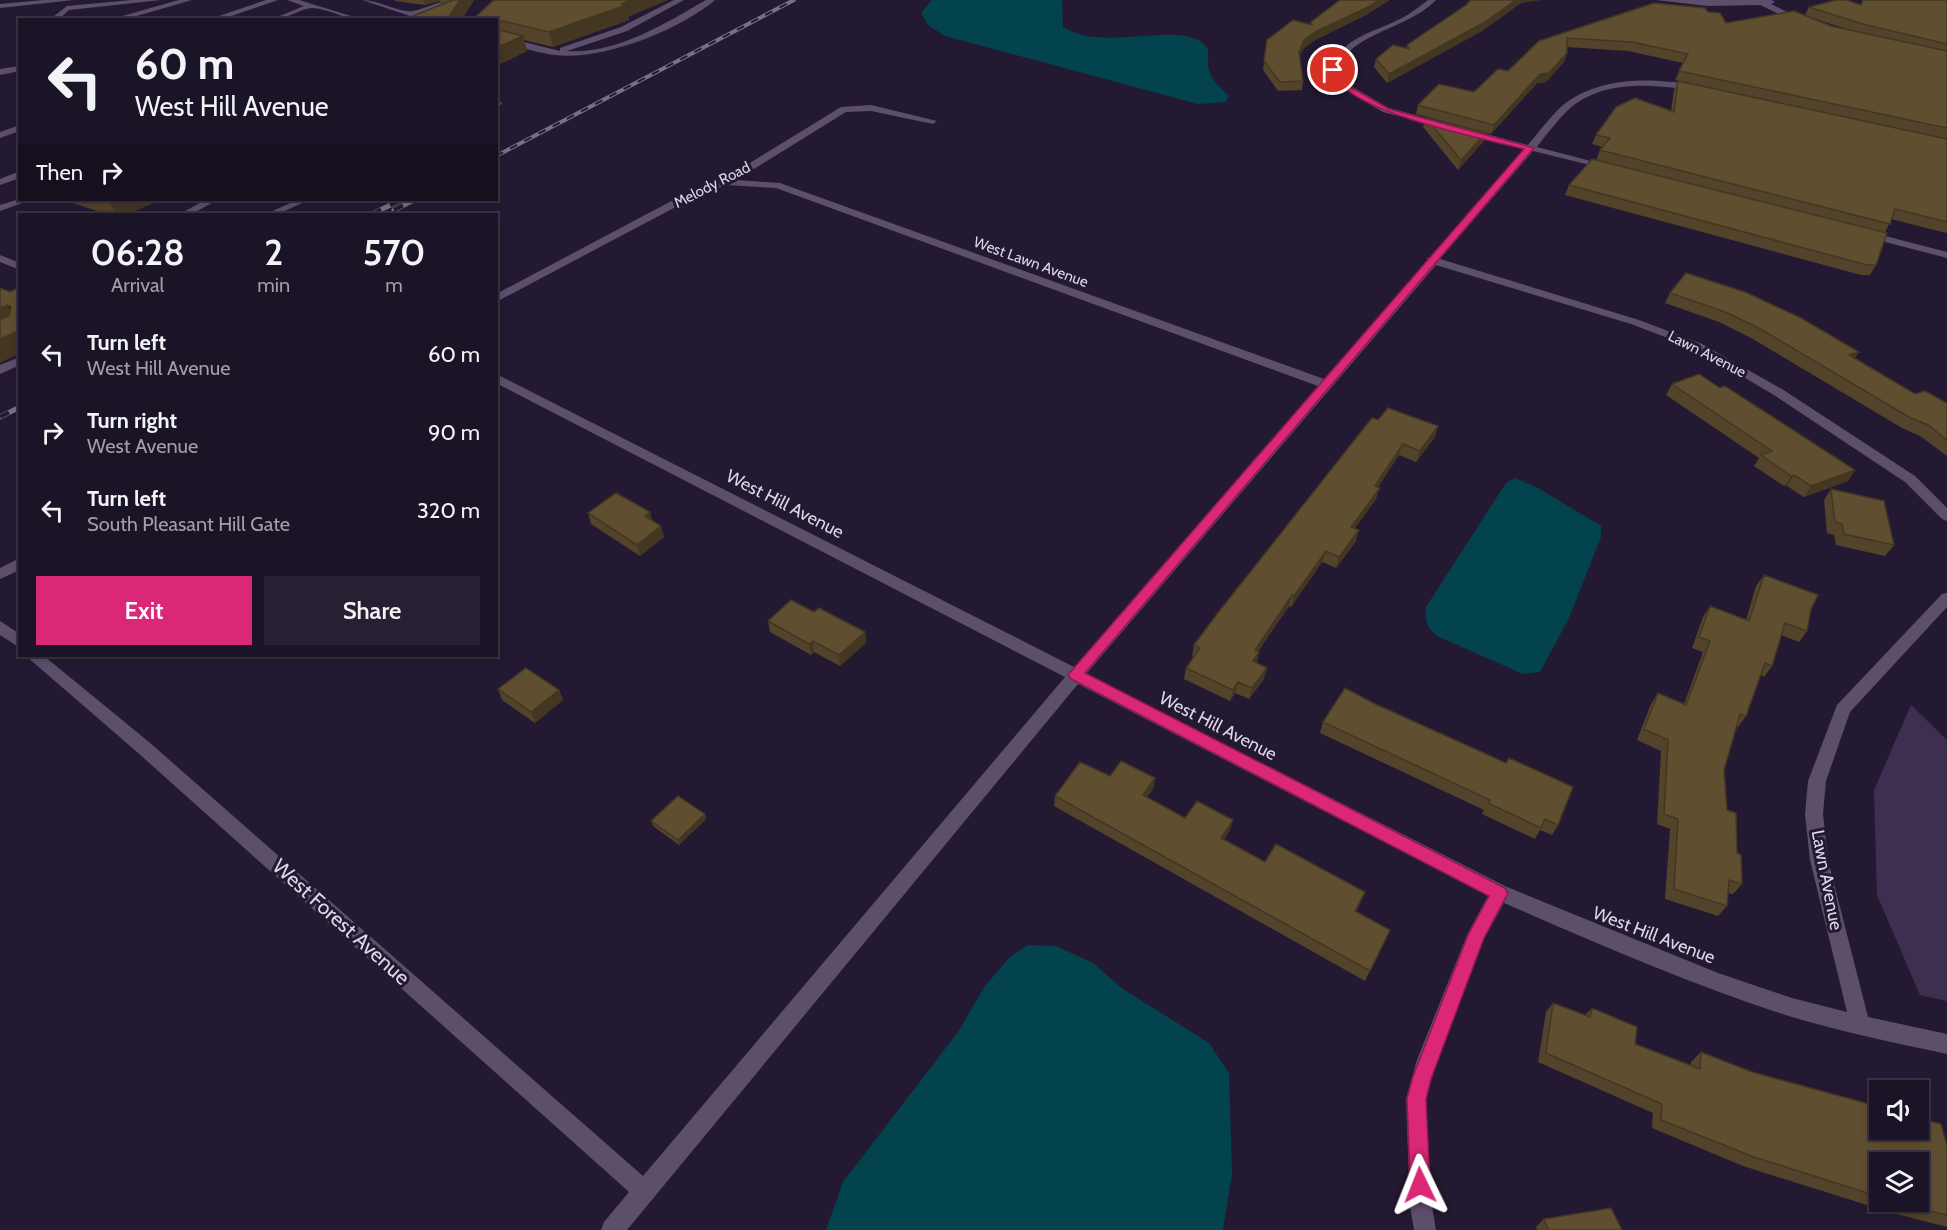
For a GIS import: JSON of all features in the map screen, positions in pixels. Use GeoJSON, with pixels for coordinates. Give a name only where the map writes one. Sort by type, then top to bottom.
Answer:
{"type":"FeatureCollection","features":[{"type":"Feature","properties":{"kind":"street"},"geometry":{"type":"LineString","coordinates":[[0,6],[23,2],[70,0]]}},
{"type":"Feature","properties":{"kind":"street"},"geometry":{"type":"LineString","coordinates":[[54,18],[67,8],[157,0]]}},
{"type":"Feature","properties":{"kind":"street"},"geometry":{"type":"LineString","coordinates":[[120,18],[188,0]]}},
{"type":"Feature","properties":{"kind":"street"},"geometry":{"type":"LineString","coordinates":[[217,18],[274,0]]}},
{"type":"Feature","properties":{"kind":"street"},"geometry":{"type":"LineString","coordinates":[[291,0],[353,18]]}},
{"type":"Feature","properties":{"kind":"street"},"geometry":{"type":"LineString","coordinates":[[366,0],[425,18]]}},
{"type":"Feature","properties":{"kind":"street"},"geometry":{"type":"LineString","coordinates":[[411,14],[451,0]]}},
{"type":"Feature","properties":{"kind":"street"},"geometry":{"type":"LineString","coordinates":[[555,53],[624,29],[680,0]]}},
{"type":"Feature","properties":{"kind":"street"},"geometry":{"type":"LineString","coordinates":[[498,38],[555,53],[584,54],[603,51],[684,16],[711,0]]}},
{"type":"Feature","properties":{"kind":"street"},"geometry":{"type":"LineString","coordinates":[[1432,0],[1407,19],[1344,49],[1335,60],[1333,70],[1348,88],[1386,110],[1622,172]]}},
{"type":"Feature","properties":{"kind":"street"},"geometry":{"type":"LineString","coordinates":[[1659,0],[1707,4],[1763,3],[1779,0]]}},
{"type":"Feature","properties":{"kind":"street"},"geometry":{"type":"LineString","coordinates":[[1763,3],[1814,26]]}},
{"type":"Feature","properties":{"kind":"street"},"geometry":{"type":"LineString","coordinates":[[279,18],[311,6]]}},
{"type":"Feature","properties":{"kind":"street"},"geometry":{"type":"LineString","coordinates":[[0,72],[18,68]]}},
{"type":"Feature","properties":{"kind":"street"},"geometry":{"type":"LineString","coordinates":[[1625,71],[1639,84]]}},
{"type":"Feature","properties":{"kind":"street"},"geometry":{"type":"LineString","coordinates":[[612,1230],[1076,675],[1529,148],[1578,97],[1598,88],[1639,84],[1680,85],[1703,90]]}},
{"type":"Feature","properties":{"kind":"street","name":"Melody Road"},"geometry":{"type":"LineString","coordinates":[[498,298],[683,199],[725,182],[844,109],[871,108],[933,121]]}},
{"type":"Feature","properties":{"kind":"street"},"geometry":{"type":"LineString","coordinates":[[0,135],[18,129]]}},
{"type":"Feature","properties":{"kind":"street"},"geometry":{"type":"LineString","coordinates":[[0,182],[18,175]]}},
{"type":"Feature","properties":{"kind":"street","name":"West Lawn Avenue"},"geometry":{"type":"LineString","coordinates":[[725,182],[777,185],[1325,384]]}},
{"type":"Feature","properties":{"kind":"street"},"geometry":{"type":"LineString","coordinates":[[1,209],[22,201]]}},
{"type":"Feature","properties":{"kind":"street"},"geometry":{"type":"LineString","coordinates":[[187,213],[210,201]]}},
{"type":"Feature","properties":{"kind":"street"},"geometry":{"type":"LineString","coordinates":[[274,213],[302,201]]}},
{"type":"Feature","properties":{"kind":"street"},"geometry":{"type":"LineString","coordinates":[[1,209],[18,214]]}},
{"type":"Feature","properties":{"kind":"street"},"geometry":{"type":"LineString","coordinates":[[1854,231],[1947,255]]}},
{"type":"Feature","properties":{"kind":"street"},"geometry":{"type":"LineString","coordinates":[[0,258],[18,266]]}},
{"type":"Feature","properties":{"kind":"street","name":"Lawn Avenue"},"geometry":{"type":"LineString","coordinates":[[1431,260],[1635,322],[1698,346],[1778,392],[1910,479],[1947,516]]}},
{"type":"Feature","properties":{"kind":"street"},"geometry":{"type":"LineString","coordinates":[[0,370],[18,361]]}},
{"type":"Feature","properties":{"kind":"street","name":"West Hill Avenue"},"geometry":{"type":"LineString","coordinates":[[498,379],[1500,893],[1625,946],[1791,1006],[1860,1026],[1947,1044]]}},
{"type":"Feature","properties":{"kind":"street"},"geometry":{"type":"LineString","coordinates":[[0,574],[18,564]]}},
{"type":"Feature","properties":{"kind":"street","name":"Lawn Avenue"},"geometry":{"type":"LineString","coordinates":[[1860,1026],[1820,860],[1814,813],[1818,781],[1843,709],[1947,598]]}},
{"type":"Feature","properties":{"kind":"street"},"geometry":{"type":"LineString","coordinates":[[0,627],[18,641]]}},
{"type":"Feature","properties":{"kind":"street","name":"West Forest Avenue"},"geometry":{"type":"LineString","coordinates":[[35,657],[143,747],[645,1192]]}},
{"type":"Feature","properties":{"kind":"street"},"geometry":{"type":"LineString","coordinates":[[1425,1230],[1420,1206],[1416,1099],[1427,1060],[1476,935],[1500,893]]}},
{"type":"Feature","properties":{"kind":"shaded area"},"geometry":{"type":"Polygon","coordinates":[[[932,0],[1062,0],[1063,27],[1079,34],[1098,37],[1176,35],[1192,37],[1206,47],[1210,74],[1229,96],[1226,102],[1198,104],[945,36],[928,25],[921,13],[932,0]]]}},
{"type":"Feature","properties":{"kind":"shaded area"},"geometry":{"type":"Polygon","coordinates":[[[1515,478],[1538,488],[1601,526],[1601,537],[1569,618],[1540,672],[1523,674],[1437,636],[1428,626],[1426,616],[1426,607],[1506,483],[1515,478]]]}},
{"type":"Feature","properties":{"kind":"shaded area"},"geometry":{"type":"Polygon","coordinates":[[[1911,705],[1947,740],[1947,1001],[1920,995],[1877,895],[1874,790],[1911,705]]]}},
{"type":"Feature","properties":{"kind":"shaded area"},"geometry":{"type":"Polygon","coordinates":[[[1028,945],[1056,946],[1093,963],[1123,989],[1209,1043],[1229,1073],[1232,1174],[1223,1230],[826,1230],[843,1182],[958,1032],[985,986],[1009,958],[1028,945]]]}},
{"type":"Feature","properties":{"kind":"building"},"geometry":{"type":"Polygon","coordinates":[[[453,0],[460,0],[448,18],[408,18],[453,0]]]}},
{"type":"Feature","properties":{"kind":"building"},"geometry":{"type":"Polygon","coordinates":[[[494,0],[631,0],[622,4],[626,5],[549,32],[498,20],[498,18],[474,18],[494,0]]]}},
{"type":"Feature","properties":{"kind":"building"},"geometry":{"type":"Polygon","coordinates":[[[1340,0],[1379,0],[1317,31],[1304,40],[1299,52],[1303,81],[1280,82],[1264,61],[1267,40],[1293,20],[1312,25],[1311,22],[1340,0]]]}},
{"type":"Feature","properties":{"kind":"building"},"geometry":{"type":"Polygon","coordinates":[[[1471,0],[1516,0],[1485,22],[1389,74],[1376,59],[1393,45],[1409,49],[1407,45],[1471,0]]]}},
{"type":"Feature","properties":{"kind":"building"},"geometry":{"type":"Polygon","coordinates":[[[1836,0],[1847,0],[1861,5],[1863,0],[1947,0],[1947,44],[1863,24],[1809,7],[1836,0]]]}},
{"type":"Feature","properties":{"kind":"building"},"geometry":{"type":"Polygon","coordinates":[[[1654,3],[1705,8],[1708,12],[1720,13],[1726,23],[1794,11],[1831,26],[1947,51],[1947,128],[1679,71],[1688,54],[1632,42],[1567,38],[1567,53],[1549,73],[1540,74],[1494,125],[1418,105],[1439,84],[1474,92],[1498,69],[1508,71],[1539,41],[1654,3]]]}},
{"type":"Feature","properties":{"kind":"building"},"geometry":{"type":"Polygon","coordinates":[[[498,30],[523,36],[498,47],[498,30]]]}},
{"type":"Feature","properties":{"kind":"building"},"geometry":{"type":"Polygon","coordinates":[[[1678,81],[1947,139],[1947,222],[1895,209],[1890,224],[1600,150],[1610,138],[1596,135],[1616,107],[1635,98],[1674,112],[1678,81]]]}},
{"type":"Feature","properties":{"kind":"building"},"geometry":{"type":"Polygon","coordinates":[[[1426,118],[1486,133],[1461,160],[1426,118]]]}},
{"type":"Feature","properties":{"kind":"building"},"geometry":{"type":"Polygon","coordinates":[[[1592,159],[1887,233],[1876,265],[1867,265],[1569,185],[1592,159]]]}},
{"type":"Feature","properties":{"kind":"building"},"geometry":{"type":"Polygon","coordinates":[[[1686,273],[1745,292],[1801,318],[1859,352],[1849,355],[1915,394],[1925,391],[1947,403],[1947,440],[1928,425],[1909,417],[1757,327],[1725,312],[1670,293],[1686,273]]]}},
{"type":"Feature","properties":{"kind":"building"},"geometry":{"type":"Polygon","coordinates":[[[0,288],[10,292],[18,288],[18,331],[0,339],[0,320],[9,316],[11,307],[7,305],[0,308],[0,288]]]}},
{"type":"Feature","properties":{"kind":"building"},"geometry":{"type":"Polygon","coordinates":[[[1699,374],[1720,388],[1725,386],[1855,470],[1811,486],[1794,475],[1791,476],[1761,455],[1772,451],[1672,384],[1699,374]]]}},
{"type":"Feature","properties":{"kind":"building"},"geometry":{"type":"Polygon","coordinates":[[[1388,408],[1438,426],[1420,451],[1403,444],[1375,486],[1380,488],[1351,527],[1359,530],[1339,557],[1326,551],[1294,596],[1292,595],[1255,650],[1259,652],[1253,661],[1267,668],[1252,688],[1238,682],[1233,690],[1186,668],[1200,648],[1194,645],[1217,614],[1372,418],[1378,420],[1388,408]]]}},
{"type":"Feature","properties":{"kind":"building"},"geometry":{"type":"Polygon","coordinates":[[[1831,489],[1884,501],[1894,545],[1844,534],[1842,524],[1835,522],[1831,489]]]}},
{"type":"Feature","properties":{"kind":"building"},"geometry":{"type":"Polygon","coordinates":[[[616,493],[650,512],[645,516],[661,526],[637,545],[588,513],[616,493]]]}},
{"type":"Feature","properties":{"kind":"building"},"geometry":{"type":"Polygon","coordinates":[[[1764,575],[1818,595],[1811,609],[1807,631],[1785,623],[1772,666],[1765,663],[1746,716],[1740,714],[1724,770],[1727,810],[1736,813],[1737,853],[1741,855],[1742,884],[1729,880],[1727,906],[1674,889],[1678,819],[1664,814],[1668,740],[1644,729],[1658,693],[1686,705],[1710,641],[1699,637],[1710,606],[1749,621],[1764,575]]]}},
{"type":"Feature","properties":{"kind":"building"},"geometry":{"type":"Polygon","coordinates":[[[791,600],[814,612],[819,608],[865,632],[839,655],[813,641],[809,644],[768,621],[791,600]]]}},
{"type":"Feature","properties":{"kind":"building"},"geometry":{"type":"Polygon","coordinates":[[[526,668],[559,690],[531,712],[498,689],[526,668]]]}},
{"type":"Feature","properties":{"kind":"building"},"geometry":{"type":"Polygon","coordinates":[[[1345,688],[1506,763],[1509,758],[1573,787],[1558,825],[1545,819],[1541,828],[1488,803],[1490,800],[1323,722],[1345,688]]]}},
{"type":"Feature","properties":{"kind":"building"},"geometry":{"type":"Polygon","coordinates":[[[1121,761],[1155,778],[1143,795],[1185,818],[1197,801],[1233,820],[1221,838],[1265,862],[1276,844],[1365,892],[1355,911],[1390,930],[1370,971],[1055,796],[1080,762],[1110,776],[1121,761]]]}},
{"type":"Feature","properties":{"kind":"building"},"geometry":{"type":"Polygon","coordinates":[[[678,796],[705,814],[678,840],[651,821],[678,796]]]}},
{"type":"Feature","properties":{"kind":"building"},"geometry":{"type":"Polygon","coordinates":[[[1553,1003],[1590,1017],[1592,1008],[1637,1027],[1635,1044],[1700,1069],[1701,1052],[1752,1072],[1869,1104],[1869,1140],[1929,1140],[1929,1121],[1941,1124],[1947,1146],[1947,1215],[1929,1210],[1929,1152],[1869,1152],[1869,1194],[1754,1157],[1661,1120],[1662,1104],[1546,1053],[1553,1003]]]}},
{"type":"Feature","properties":{"kind":"building"},"geometry":{"type":"Polygon","coordinates":[[[1611,1208],[1622,1230],[1548,1230],[1544,1219],[1611,1208]]]}},
{"type":"Feature","properties":{"kind":"railway"},"geometry":{"type":"LineString","coordinates":[[498,155],[794,0]]}},
{"type":"Feature","properties":{"kind":"railway"},"geometry":{"type":"LineString","coordinates":[[374,213],[399,201]]}},
{"type":"Feature","properties":{"kind":"railway"},"geometry":{"type":"LineString","coordinates":[[394,210],[412,201]]}},
{"type":"Feature","properties":{"kind":"railway"},"geometry":{"type":"LineString","coordinates":[[0,417],[18,408]]}},
{"type":"Feature","properties":{"kind":"route"},"geometry":{"type":"LineString","coordinates":[[1333,70],[1348,88],[1386,110],[1529,148],[1076,675],[1500,893],[1476,935],[1421,1079],[1416,1099],[1420,1185]]}}]}
